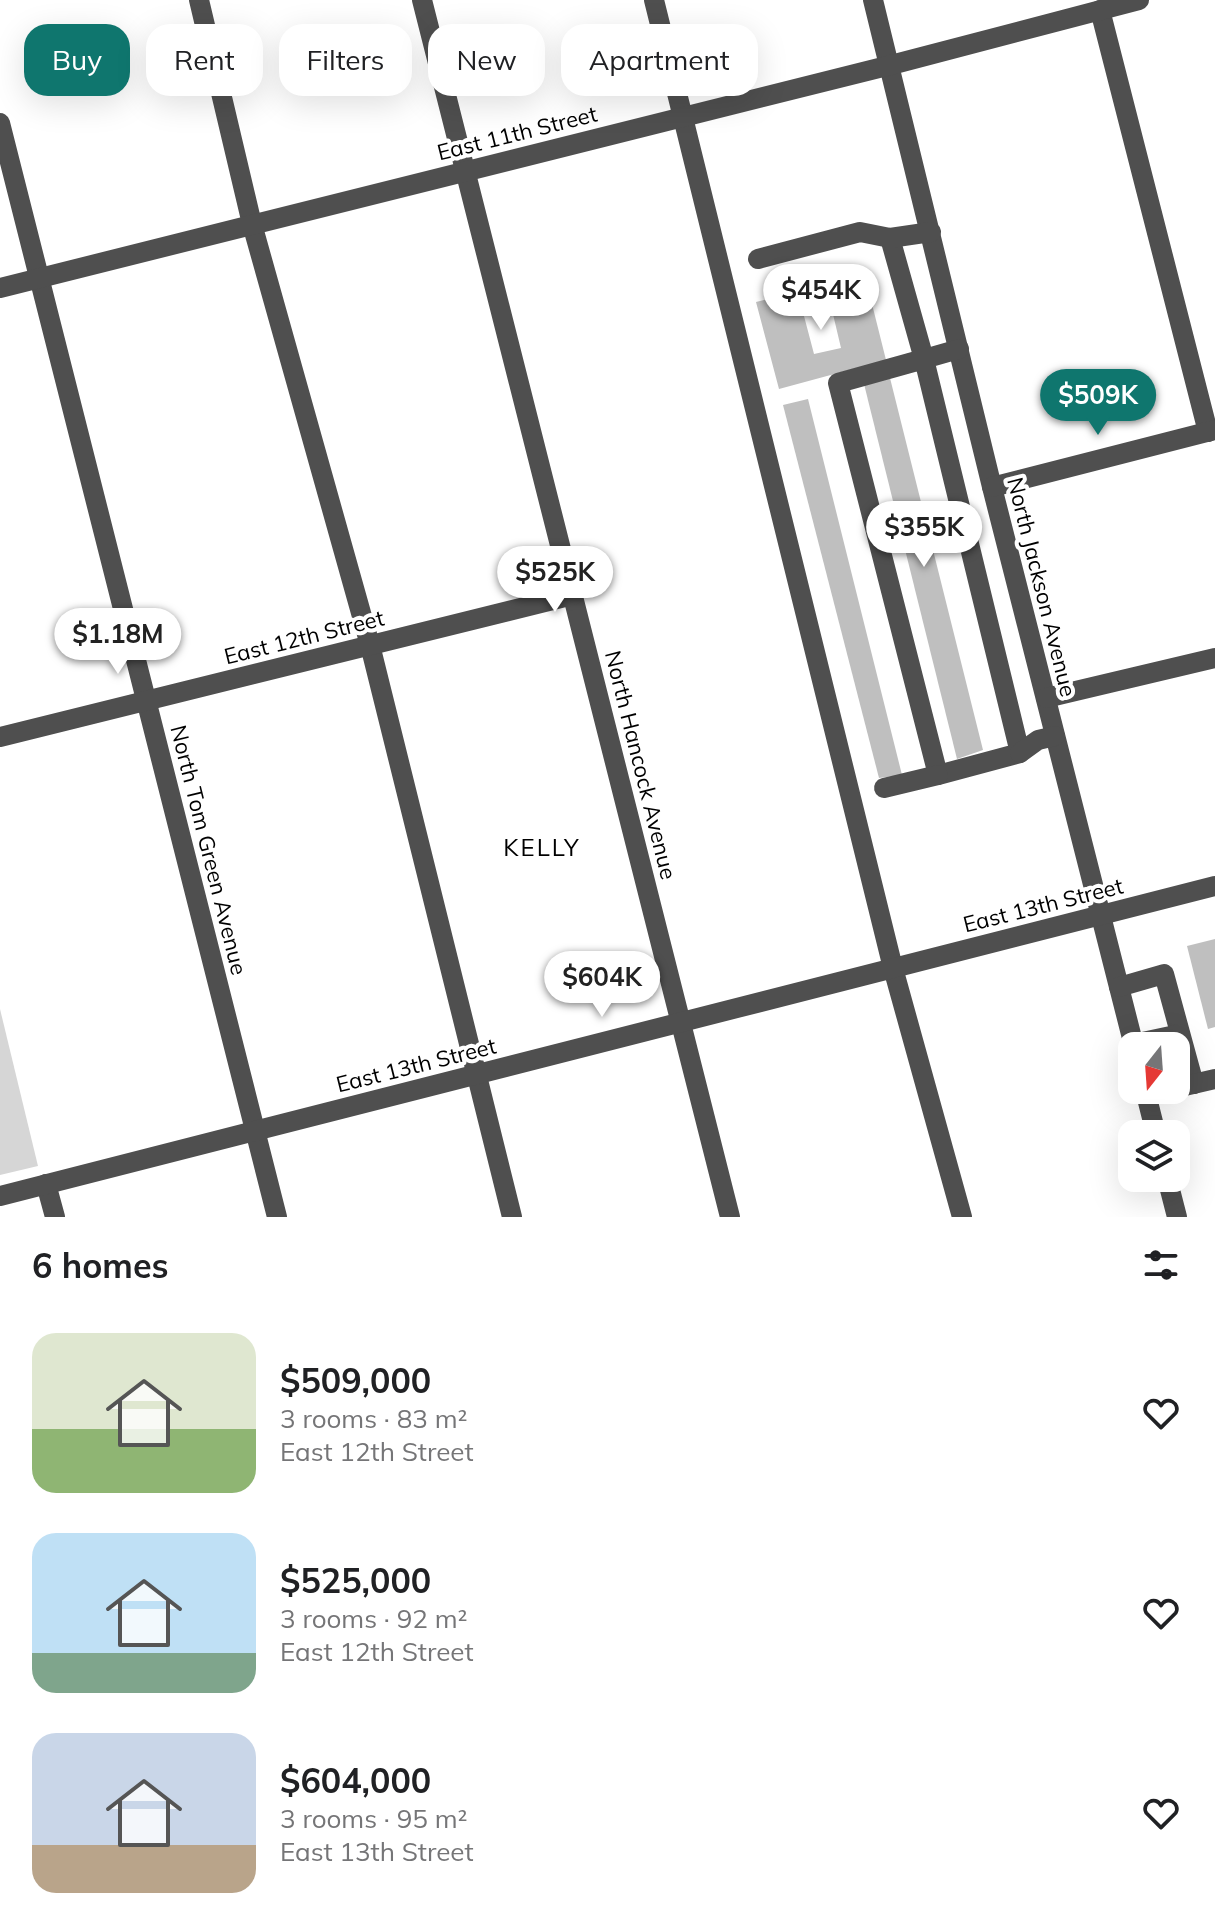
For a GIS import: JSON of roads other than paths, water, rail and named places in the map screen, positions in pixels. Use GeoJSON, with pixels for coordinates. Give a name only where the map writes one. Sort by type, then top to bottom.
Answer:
{"type":"FeatureCollection","features":[{"type":"Feature","properties":{"kind":"street"},"geometry":{"type":"LineString","coordinates":[[199,0],[252,224],[370,645],[512,1217]]}},
{"type":"Feature","properties":{"kind":"street","name":"North Hancock Avenue"},"geometry":{"type":"LineString","coordinates":[[422,0],[730,1217]]}},
{"type":"Feature","properties":{"kind":"street"},"geometry":{"type":"LineString","coordinates":[[654,0],[893,968],[962,1217]]}},
{"type":"Feature","properties":{"kind":"street","name":"North Jackson Avenue"},"geometry":{"type":"LineString","coordinates":[[873,0],[992,487],[1131,1032]]}},
{"type":"Feature","properties":{"kind":"street","name":"East 11th Street"},"geometry":{"type":"LineString","coordinates":[[0,288],[1139,0]]}},
{"type":"Feature","properties":{"kind":"street"},"geometry":{"type":"LineString","coordinates":[[992,487],[1211,431],[1100,10]]}},
{"type":"Feature","properties":{"kind":"street","name":"North Tom Green Avenue"},"geometry":{"type":"LineString","coordinates":[[0,123],[277,1217]]}},
{"type":"Feature","properties":{"kind":"street"},"geometry":{"type":"LineString","coordinates":[[758,259],[860,232],[890,238],[931,232]]}},
{"type":"Feature","properties":{"kind":"street"},"geometry":{"type":"LineString","coordinates":[[890,238],[924,359],[1020,753]]}},
{"type":"Feature","properties":{"kind":"street"},"geometry":{"type":"LineString","coordinates":[[938,775],[838,383],[959,349]]}},
{"type":"Feature","properties":{"kind":"street"},"geometry":{"type":"LineString","coordinates":[[973,557],[1008,548]]}},
{"type":"Feature","properties":{"kind":"street","name":"East 12th Street"},"geometry":{"type":"LineString","coordinates":[[0,737],[573,595]]}},
{"type":"Feature","properties":{"kind":"street"},"geometry":{"type":"LineString","coordinates":[[1046,698],[1215,658]]}},
{"type":"Feature","properties":{"kind":"street"},"geometry":{"type":"LineString","coordinates":[[884,788],[1020,753],[1038,740],[1055,736]]}},
{"type":"Feature","properties":{"kind":"street","name":"East 13th Street"},"geometry":{"type":"LineString","coordinates":[[0,1196],[1215,886]]}},
{"type":"Feature","properties":{"kind":"street"},"geometry":{"type":"LineString","coordinates":[[1119,987],[1164,974],[1179,1032]]}},
{"type":"Feature","properties":{"kind":"street"},"geometry":{"type":"LineString","coordinates":[[1190,1085],[1215,1079]]}},
{"type":"Feature","properties":{"kind":"street"},"geometry":{"type":"LineString","coordinates":[[46,1184],[55,1217]]}},
{"type":"Feature","properties":{"kind":"street"},"geometry":{"type":"LineString","coordinates":[[1171,1192],[1177,1217]]}},
{"type":"Feature","properties":{"kind":"district","name":"KELLY"},"geometry":{"type":"Point","coordinates":[542,847]}}]}
